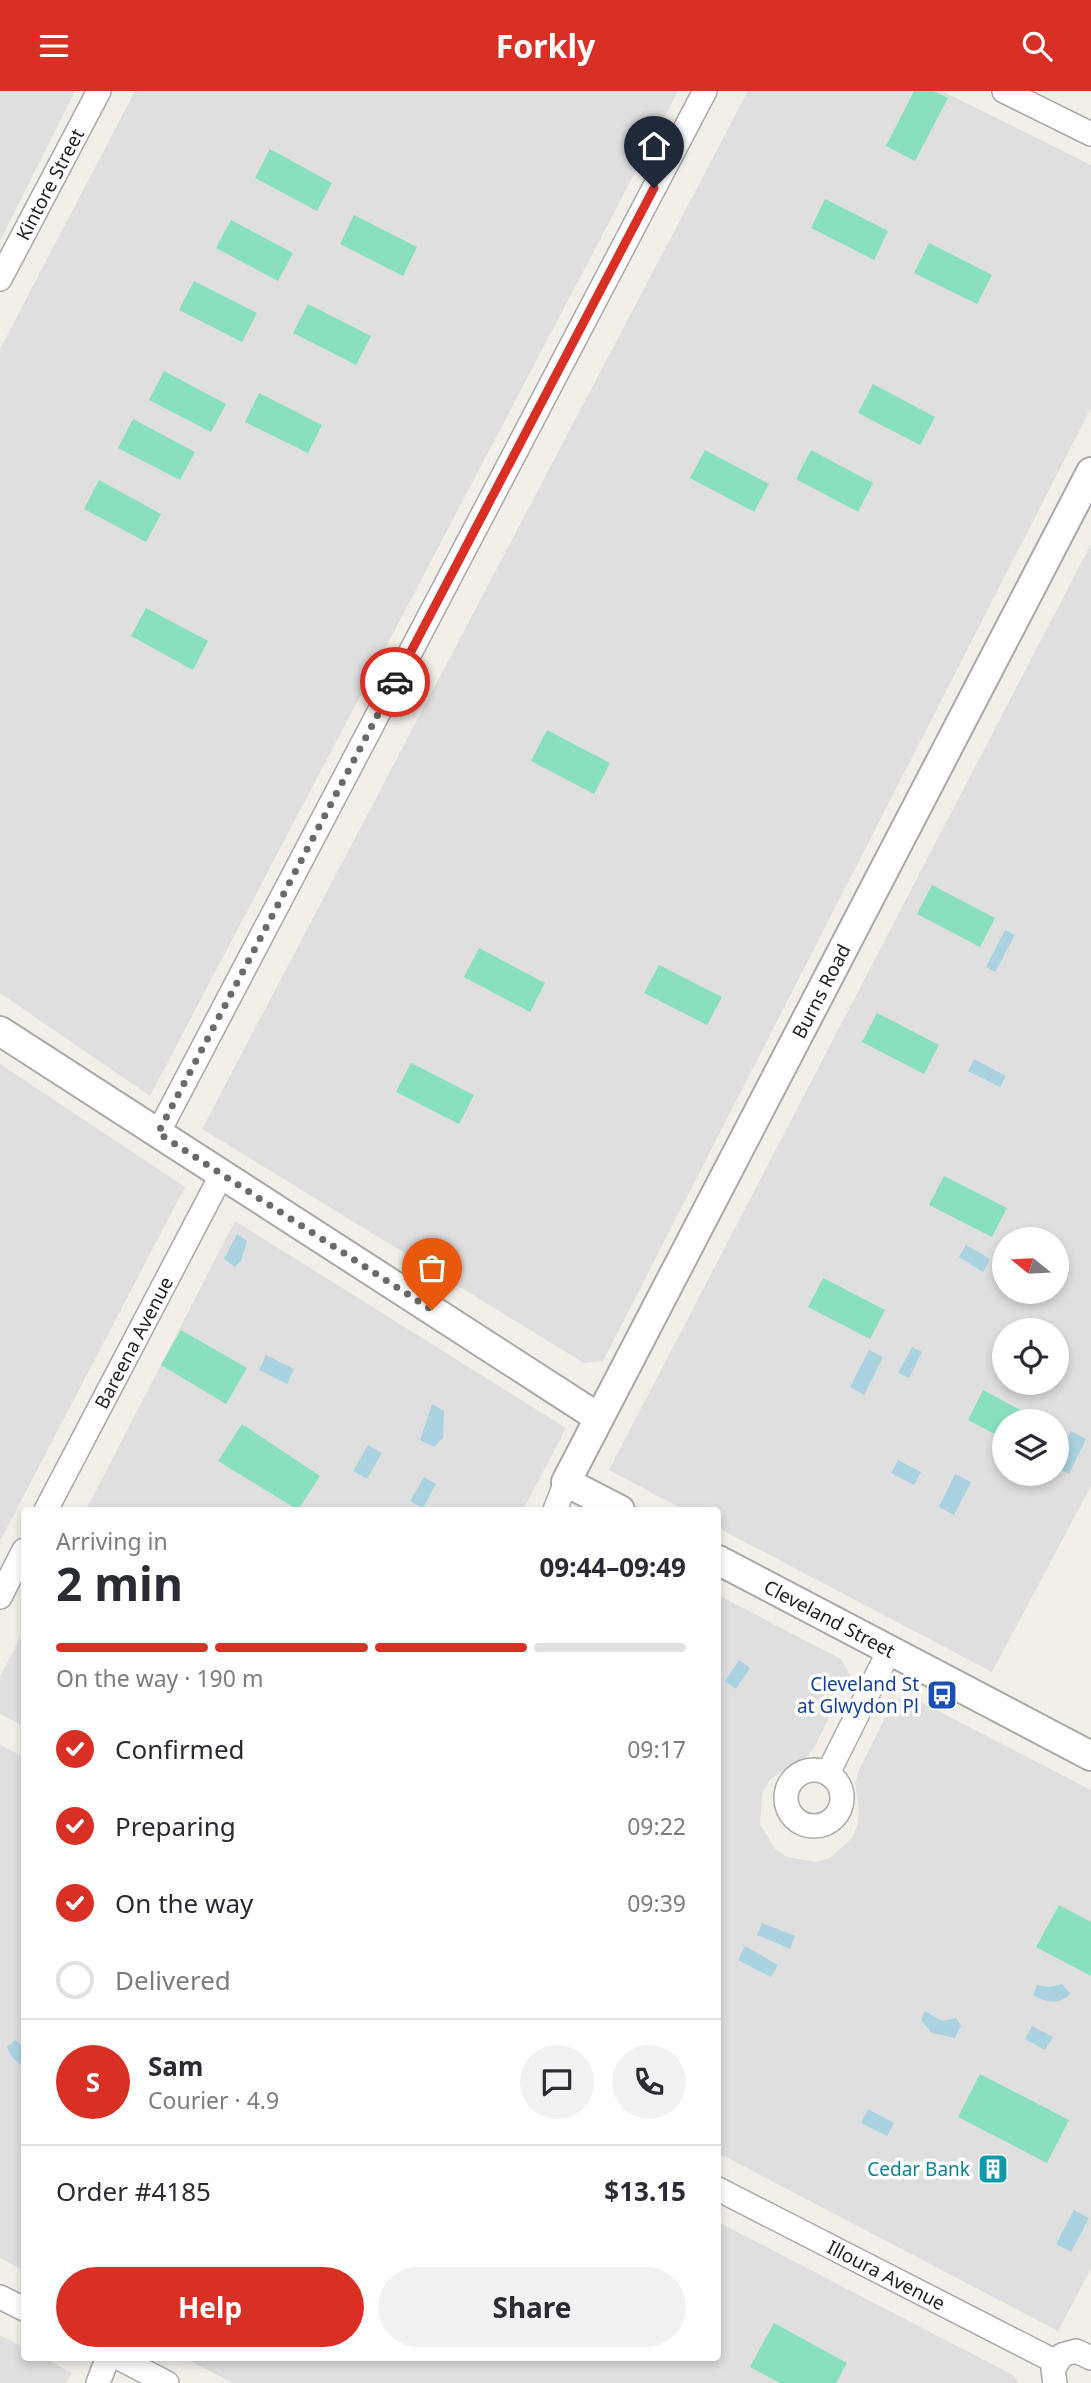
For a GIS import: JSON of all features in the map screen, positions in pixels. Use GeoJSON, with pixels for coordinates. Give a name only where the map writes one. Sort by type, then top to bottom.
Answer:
{"type":"FeatureCollection","features":[{"type":"Feature","properties":{"kind":"street","name":"Kintore Street"},"geometry":{"type":"LineString","coordinates":[[0,279],[99,91]]}},
{"type":"Feature","properties":{"kind":"street"},"geometry":{"type":"LineString","coordinates":[[158,1133],[705,91]]}},
{"type":"Feature","properties":{"kind":"street"},"geometry":{"type":"LineString","coordinates":[[1004,91],[1091,134]]}},
{"type":"Feature","properties":{"kind":"street","name":"Burns Road"},"geometry":{"type":"LineString","coordinates":[[556,1507],[599,1418],[1091,473]]}},
{"type":"Feature","properties":{"kind":"street"},"geometry":{"type":"LineString","coordinates":[[0,1031],[599,1418]]}},
{"type":"Feature","properties":{"kind":"street","name":"Bareena Avenue"},"geometry":{"type":"LineString","coordinates":[[48,1507],[222,1174]]}},
{"type":"Feature","properties":{"kind":"street"},"geometry":{"type":"LineString","coordinates":[[566,1482],[614,1507]]}},
{"type":"Feature","properties":{"kind":"street"},"geometry":{"type":"LineString","coordinates":[[0,1597],[21,1557]]}},
{"type":"Feature","properties":{"kind":"street","name":"Cleveland Street"},"geometry":{"type":"LineString","coordinates":[[721,1562],[1091,1756]]}},
{"type":"Feature","properties":{"kind":"street"},"geometry":{"type":"LineString","coordinates":[[828,1773],[890,1649]]}},
{"type":"Feature","properties":{"kind":"street","name":"Illoura Avenue"},"geometry":{"type":"LineString","coordinates":[[721,2191],[1056,2372]]}},
{"type":"Feature","properties":{"kind":"street"},"geometry":{"type":"LineString","coordinates":[[0,2297],[21,2308]]}},
{"type":"Feature","properties":{"kind":"street"},"geometry":{"type":"LineString","coordinates":[[1056,2372],[1067,2352],[1090,2351]]}},
{"type":"Feature","properties":{"kind":"street"},"geometry":{"type":"LineString","coordinates":[[98,2383],[106,2361]]}},
{"type":"Feature","properties":{"kind":"street"},"geometry":{"type":"LineString","coordinates":[[125,2361],[166,2383]]}},
{"type":"Feature","properties":{"kind":"shaded area"},"geometry":{"type":"Polygon","coordinates":[[[0,91],[75,91],[0,241],[0,91]]]}},
{"type":"Feature","properties":{"kind":"shaded area"},"geometry":{"type":"Polygon","coordinates":[[[135,91],[678,91],[150,1096],[0,993],[0,349],[135,91]]]}},
{"type":"Feature","properties":{"kind":"shaded area"},"geometry":{"type":"Polygon","coordinates":[[[748,91],[942,91],[1091,165],[1091,408],[603,1361],[584,1363],[202,1129],[748,91]]]}},
{"type":"Feature","properties":{"kind":"shaded area"},"geometry":{"type":"Polygon","coordinates":[[[1091,544],[1091,1486],[992,1672],[721,1530],[721,1507],[678,1507],[609,1470],[1091,544]]]}},
{"type":"Feature","properties":{"kind":"shaded area"},"geometry":{"type":"Polygon","coordinates":[[[0,1064],[185,1187],[0,1541],[0,1064]]]}},
{"type":"Feature","properties":{"kind":"shaded area"},"geometry":{"type":"Polygon","coordinates":[[[235,1221],[566,1428],[525,1507],[88,1507],[235,1221]]]}},
{"type":"Feature","properties":{"kind":"shaded area"},"geometry":{"type":"Polygon","coordinates":[[[721,1597],[841,1659],[850,1675],[814,1748],[802,1762],[780,1772],[769,1781],[762,1794],[760,1824],[775,1849],[787,1857],[816,1862],[830,1858],[852,1838],[858,1824],[859,1808],[855,1783],[859,1770],[891,1706],[898,1699],[915,1699],[1091,1790],[1091,2269],[1058,2331],[721,2155],[721,1597]]]}},
{"type":"Feature","properties":{"kind":"shaded area"},"geometry":{"type":"Polygon","coordinates":[[[21,1636],[21,1724],[0,1714],[0,1677],[21,1636]]]}},
{"type":"Feature","properties":{"kind":"shaded area"},"geometry":{"type":"Polygon","coordinates":[[[0,1745],[21,1756],[21,2269],[0,2258],[0,1745]]]}},
{"type":"Feature","properties":{"kind":"shaded area"},"geometry":{"type":"Polygon","coordinates":[[[721,2224],[1013,2375],[1019,2383],[232,2383],[191,2361],[721,2361],[721,2224]]]}},
{"type":"Feature","properties":{"kind":"shaded area"},"geometry":{"type":"Polygon","coordinates":[[[0,2335],[21,2346],[21,2361],[50,2361],[72,2373],[66,2383],[0,2383],[0,2335]]]}},
{"type":"Feature","properties":{"kind":"green space"},"geometry":{"type":"Polygon","coordinates":[[[914,91],[934,91],[948,98],[915,161],[886,146],[914,91]]]}},
{"type":"Feature","properties":{"kind":"green space"},"geometry":{"type":"Polygon","coordinates":[[[270,149],[332,183],[317,211],[255,178],[270,149]]]}},
{"type":"Feature","properties":{"kind":"green space"},"geometry":{"type":"Polygon","coordinates":[[[825,199],[888,231],[874,260],[811,228],[825,199]]]}},
{"type":"Feature","properties":{"kind":"green space"},"geometry":{"type":"Polygon","coordinates":[[[354,215],[417,247],[403,276],[340,244],[354,215]]]}},
{"type":"Feature","properties":{"kind":"green space"},"geometry":{"type":"Polygon","coordinates":[[[231,220],[293,253],[278,281],[216,248],[231,220]]]}},
{"type":"Feature","properties":{"kind":"green space"},"geometry":{"type":"Polygon","coordinates":[[[929,243],[992,275],[977,304],[914,273],[929,243]]]}},
{"type":"Feature","properties":{"kind":"green space"},"geometry":{"type":"Polygon","coordinates":[[[194,281],[257,313],[242,342],[179,310],[194,281]]]}},
{"type":"Feature","properties":{"kind":"green space"},"geometry":{"type":"Polygon","coordinates":[[[308,304],[371,336],[356,365],[293,333],[308,304]]]}},
{"type":"Feature","properties":{"kind":"green space"},"geometry":{"type":"Polygon","coordinates":[[[164,371],[226,404],[211,432],[149,400],[164,371]]]}},
{"type":"Feature","properties":{"kind":"green space"},"geometry":{"type":"Polygon","coordinates":[[[873,384],[935,417],[920,445],[858,413],[873,384]]]}},
{"type":"Feature","properties":{"kind":"green space"},"geometry":{"type":"Polygon","coordinates":[[[259,393],[322,425],[308,453],[245,422],[259,393]]]}},
{"type":"Feature","properties":{"kind":"green space"},"geometry":{"type":"Polygon","coordinates":[[[133,419],[195,452],[180,480],[118,448],[133,419]]]}},
{"type":"Feature","properties":{"kind":"green space"},"geometry":{"type":"Polygon","coordinates":[[[705,450],[769,484],[754,512],[690,478],[705,450]]]}},
{"type":"Feature","properties":{"kind":"green space"},"geometry":{"type":"Polygon","coordinates":[[[811,450],[873,483],[858,512],[796,479],[811,450]]]}},
{"type":"Feature","properties":{"kind":"green space"},"geometry":{"type":"Polygon","coordinates":[[[99,480],[161,514],[146,542],[84,509],[99,480]]]}},
{"type":"Feature","properties":{"kind":"green space"},"geometry":{"type":"Polygon","coordinates":[[[146,608],[208,641],[193,670],[131,636],[146,608]]]}},
{"type":"Feature","properties":{"kind":"green space"},"geometry":{"type":"Polygon","coordinates":[[[547,730],[610,763],[594,794],[531,761],[547,730]]]}},
{"type":"Feature","properties":{"kind":"green space"},"geometry":{"type":"Polygon","coordinates":[[[932,885],[995,918],[980,947],[917,914],[932,885]]]}},
{"type":"Feature","properties":{"kind":"green space"},"geometry":{"type":"Polygon","coordinates":[[[479,948],[545,983],[530,1012],[464,977],[479,948]]]}},
{"type":"Feature","properties":{"kind":"green space"},"geometry":{"type":"Polygon","coordinates":[[[659,965],[722,997],[707,1025],[644,993],[659,965]]]}},
{"type":"Feature","properties":{"kind":"green space"},"geometry":{"type":"Polygon","coordinates":[[[877,1013],[939,1045],[924,1074],[862,1042],[877,1013]]]}},
{"type":"Feature","properties":{"kind":"green space"},"geometry":{"type":"Polygon","coordinates":[[[411,1063],[474,1095],[459,1124],[396,1092],[411,1063]]]}},
{"type":"Feature","properties":{"kind":"green space"},"geometry":{"type":"Polygon","coordinates":[[[944,1176],[1007,1208],[997,1227],[992,1227],[992,1237],[929,1205],[944,1176]]]}},
{"type":"Feature","properties":{"kind":"green space"},"geometry":{"type":"Polygon","coordinates":[[[823,1278],[885,1310],[870,1339],[808,1307],[823,1278]]]}},
{"type":"Feature","properties":{"kind":"green space"},"geometry":{"type":"Polygon","coordinates":[[[181,1330],[247,1368],[226,1404],[161,1365],[181,1330]]]}},
{"type":"Feature","properties":{"kind":"green space"},"geometry":{"type":"Polygon","coordinates":[[[983,1390],[1019,1409],[992,1409],[992,1433],[968,1420],[983,1390]]]}},
{"type":"Feature","properties":{"kind":"green space"},"geometry":{"type":"Polygon","coordinates":[[[242,1424],[320,1476],[300,1507],[293,1507],[218,1461],[242,1424]]]}},
{"type":"Feature","properties":{"kind":"green space"},"geometry":{"type":"Polygon","coordinates":[[[1059,1905],[1091,1922],[1091,1976],[1036,1947],[1059,1905]]]}},
{"type":"Feature","properties":{"kind":"green space"},"geometry":{"type":"Polygon","coordinates":[[[980,2074],[1069,2120],[1047,2163],[958,2117],[980,2074]]]}},
{"type":"Feature","properties":{"kind":"green space"},"geometry":{"type":"Polygon","coordinates":[[[774,2323],[847,2363],[836,2383],[780,2383],[750,2367],[774,2323]]]}},
{"type":"Feature","properties":{"kind":"water"},"geometry":{"type":"Polygon","coordinates":[[[1005,930],[1015,935],[995,972],[986,967],[1005,930]]]}},
{"type":"Feature","properties":{"kind":"water"},"geometry":{"type":"Polygon","coordinates":[[[974,1059],[1006,1076],[1000,1087],[968,1071],[974,1059]]]}},
{"type":"Feature","properties":{"kind":"water"},"geometry":{"type":"Polygon","coordinates":[[[237,1234],[247,1241],[241,1261],[235,1267],[224,1259],[237,1234]]]}},
{"type":"Feature","properties":{"kind":"water"},"geometry":{"type":"Polygon","coordinates":[[[966,1245],[990,1259],[983,1272],[959,1257],[966,1245]]]}},
{"type":"Feature","properties":{"kind":"water"},"geometry":{"type":"Polygon","coordinates":[[[912,1347],[922,1352],[909,1378],[898,1373],[912,1347]]]}},
{"type":"Feature","properties":{"kind":"water"},"geometry":{"type":"Polygon","coordinates":[[[869,1350],[883,1357],[864,1395],[850,1387],[869,1350]]]}},
{"type":"Feature","properties":{"kind":"water"},"geometry":{"type":"Polygon","coordinates":[[[266,1355],[294,1369],[287,1384],[259,1370],[266,1355]]]}},
{"type":"Feature","properties":{"kind":"water"},"geometry":{"type":"Polygon","coordinates":[[[432,1404],[444,1411],[443,1438],[434,1447],[420,1440],[432,1404]]]}},
{"type":"Feature","properties":{"kind":"water"},"geometry":{"type":"Polygon","coordinates":[[[1071,1431],[1086,1439],[1069,1474],[1071,1431]]]}},
{"type":"Feature","properties":{"kind":"water"},"geometry":{"type":"Polygon","coordinates":[[[368,1445],[382,1453],[367,1479],[353,1471],[368,1445]]]}},
{"type":"Feature","properties":{"kind":"water"},"geometry":{"type":"Polygon","coordinates":[[[898,1460],[921,1472],[914,1485],[891,1473],[898,1460]]]}},
{"type":"Feature","properties":{"kind":"water"},"geometry":{"type":"Polygon","coordinates":[[[955,1474],[971,1482],[954,1515],[939,1507],[955,1474]]]}},
{"type":"Feature","properties":{"kind":"water"},"geometry":{"type":"Polygon","coordinates":[[[424,1477],[436,1484],[424,1507],[410,1501],[424,1477]]]}},
{"type":"Feature","properties":{"kind":"water"},"geometry":{"type":"Polygon","coordinates":[[[739,1660],[750,1668],[736,1689],[725,1681],[739,1660]]]}},
{"type":"Feature","properties":{"kind":"water"},"geometry":{"type":"Polygon","coordinates":[[[762,1923],[795,1936],[790,1949],[757,1935],[762,1923]]]}},
{"type":"Feature","properties":{"kind":"water"},"geometry":{"type":"Polygon","coordinates":[[[745,1946],[778,1965],[771,1977],[738,1960],[745,1946]]]}},
{"type":"Feature","properties":{"kind":"water"},"geometry":{"type":"Polygon","coordinates":[[[1062,1984],[1070,1993],[1062,2000],[1047,2001],[1033,1995],[1037,1985],[1050,1987],[1062,1984]]]}},
{"type":"Feature","properties":{"kind":"water"},"geometry":{"type":"Polygon","coordinates":[[[925,2011],[942,2021],[956,2018],[961,2026],[955,2038],[932,2033],[921,2020],[925,2011]]]}},
{"type":"Feature","properties":{"kind":"water"},"geometry":{"type":"Polygon","coordinates":[[[1032,2026],[1053,2037],[1045,2050],[1025,2039],[1032,2026]]]}},
{"type":"Feature","properties":{"kind":"water"},"geometry":{"type":"Polygon","coordinates":[[[15,2040],[21,2045],[21,2065],[11,2056],[7,2047],[15,2040]]]}},
{"type":"Feature","properties":{"kind":"water"},"geometry":{"type":"Polygon","coordinates":[[[868,2109],[894,2123],[887,2136],[861,2123],[868,2109]]]}},
{"type":"Feature","properties":{"kind":"water"},"geometry":{"type":"Polygon","coordinates":[[[1074,2210],[1089,2218],[1071,2252],[1056,2244],[1074,2210]]]}},
{"type":"Feature","properties":{"kind":"way so far"},"geometry":{"type":"LineString","coordinates":[[395,682],[158,1133],[432,1310]]}},
{"type":"Feature","properties":{"kind":"place","name":"Cleveland St at Glwydon Pl"},"geometry":{"type":"Point","coordinates":[942,1695]}},
{"type":"Feature","properties":{"kind":"place","name":"Cedar Bank"},"geometry":{"type":"Point","coordinates":[993,2169]}},
{"type":"Feature","properties":{"kind":"route"},"geometry":{"type":"LineString","coordinates":[[395,682],[654,188]]}}]}
